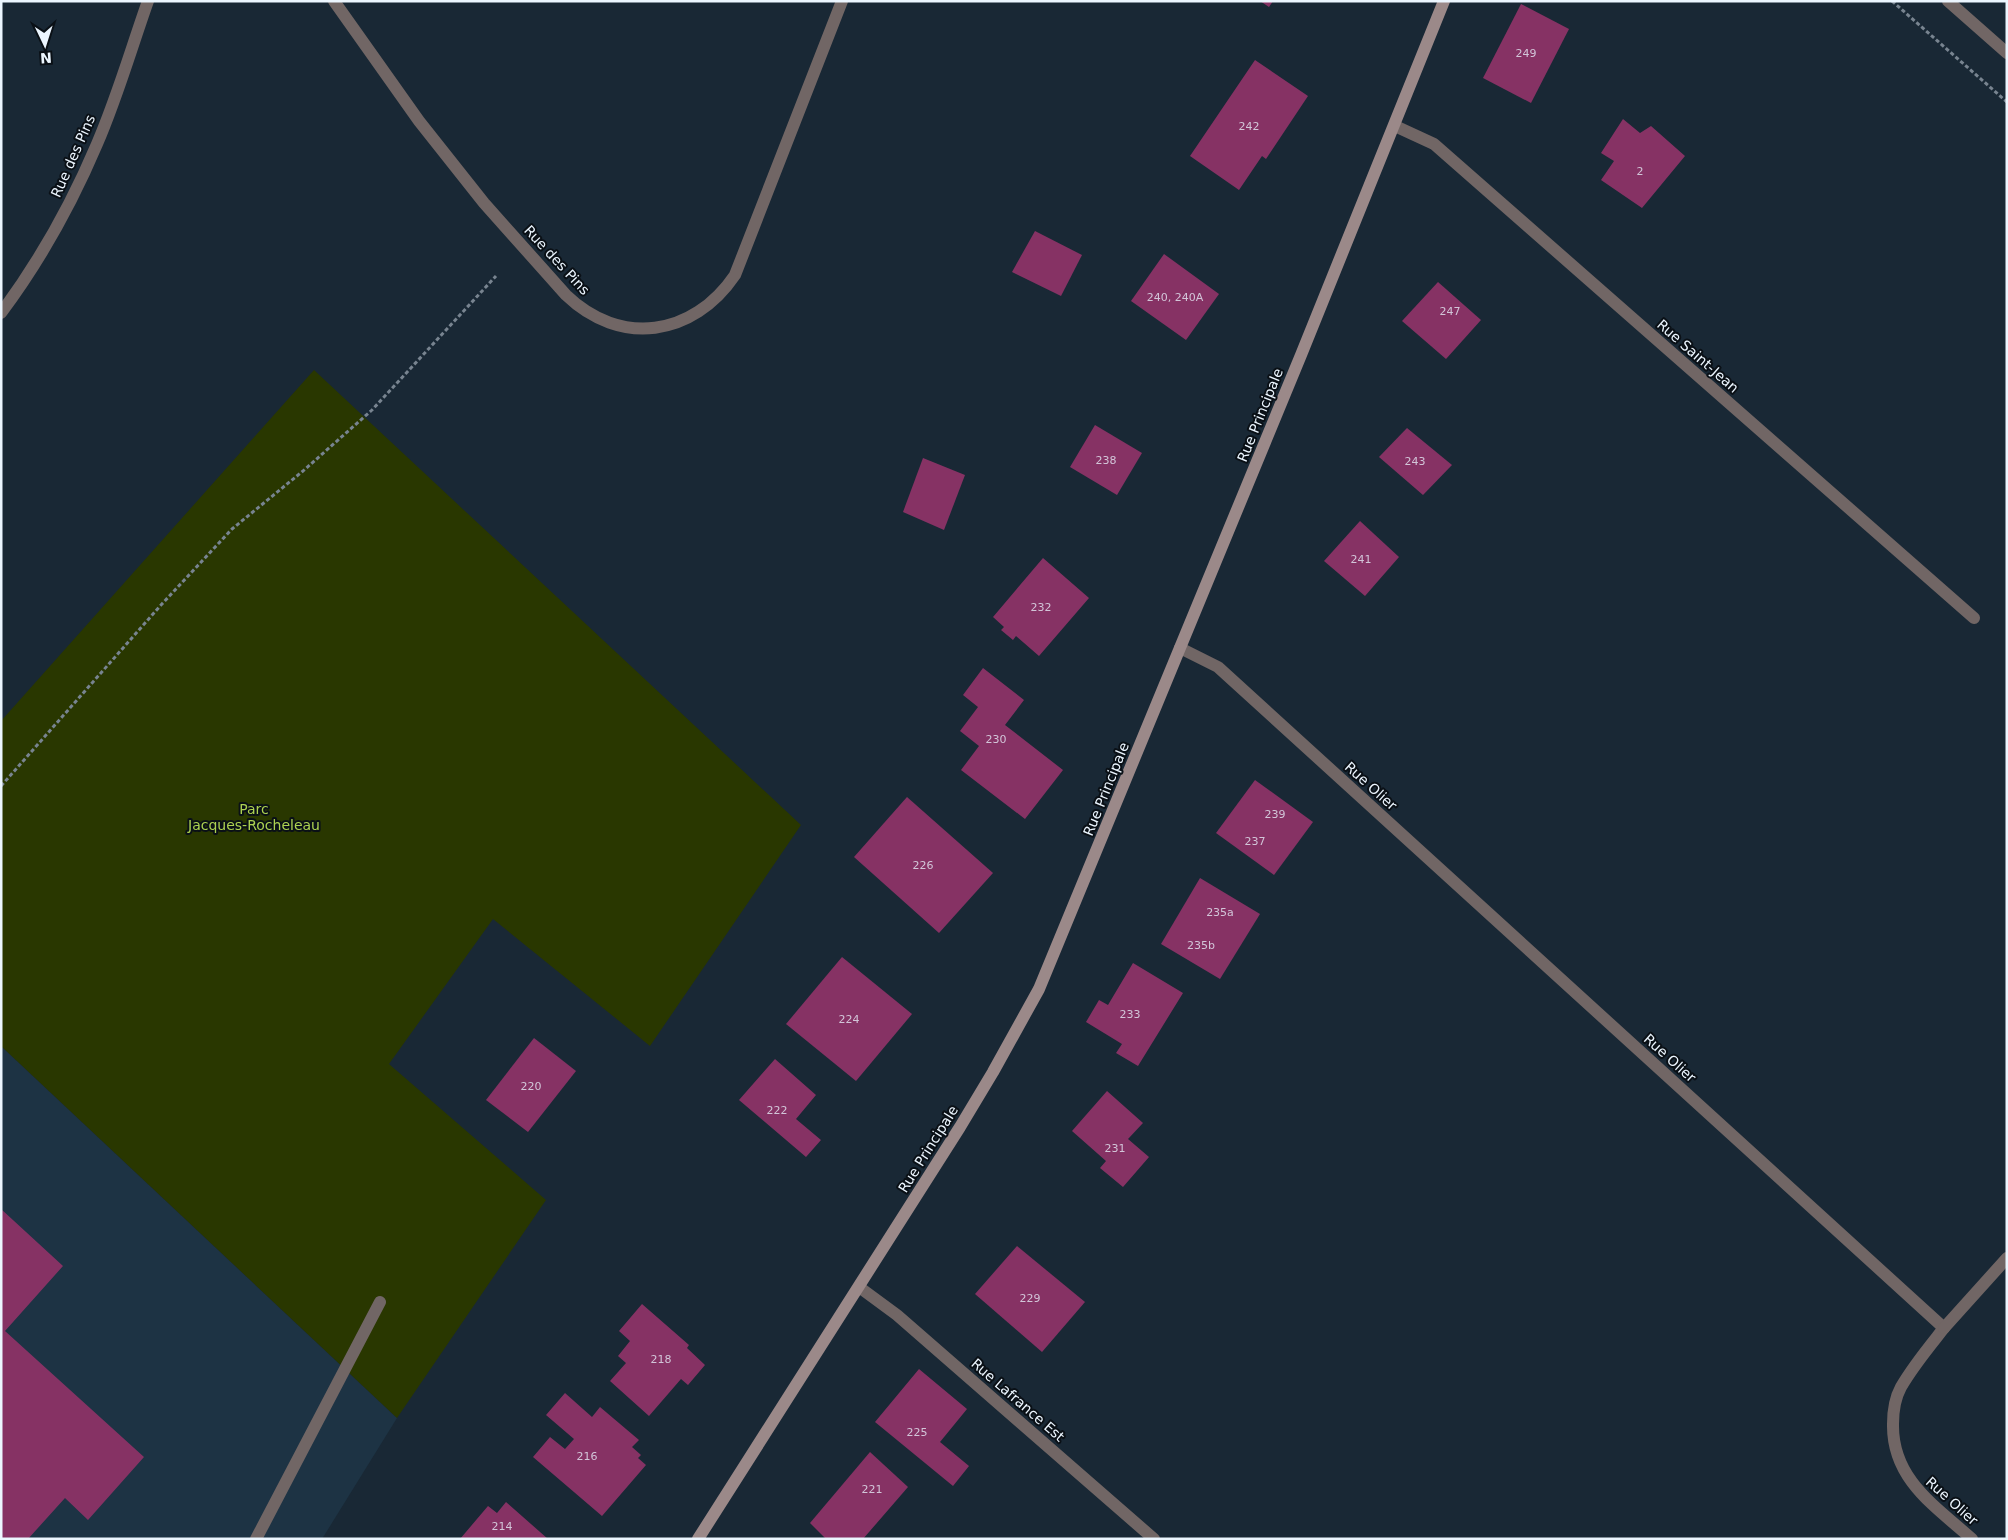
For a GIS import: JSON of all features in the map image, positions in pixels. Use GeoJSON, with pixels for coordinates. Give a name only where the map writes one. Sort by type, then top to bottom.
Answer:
{"type":"FeatureCollection","features":[{"type":"Feature","properties":{"kind":"street","name":"Rue des Pins"},"geometry":{"type":"LineString","coordinates":[[1,312],[19,289],[61,218],[97,144],[148,1]]}},
{"type":"Feature","properties":{"kind":"street","name":"Rue des Pins"},"geometry":{"type":"LineString","coordinates":[[334,1],[420,121],[484,203],[566,295],[577,305],[603,321],[618,326],[648,329],[678,323],[692,317],[716,299],[735,276],[842,1]]}},
{"type":"Feature","properties":{"kind":"street","name":"Rue Principale"},"geometry":{"type":"LineString","coordinates":[[698,1539],[859,1287],[993,1072],[1040,989],[1395,126],[1444,1]]}},
{"type":"Feature","properties":{"kind":"street"},"geometry":{"type":"LineString","coordinates":[[1948,1],[2007,53]]}},
{"type":"Feature","properties":{"kind":"street","name":"Rue Saint-Jean"},"geometry":{"type":"LineString","coordinates":[[1395,126],[1434,144],[1974,618]]}},
{"type":"Feature","properties":{"kind":"street","name":"Rue Olier"},"geometry":{"type":"LineString","coordinates":[[1180,648],[1218,667],[1944,1328],[1911,1371],[1900,1389],[1896,1403],[1893,1433],[1895,1448],[1907,1477],[1927,1499],[1972,1539]]}},
{"type":"Feature","properties":{"kind":"street"},"geometry":{"type":"LineString","coordinates":[[1944,1328],[2007,1258]]}},
{"type":"Feature","properties":{"kind":"street","name":"Rue Lafrance Est"},"geometry":{"type":"LineString","coordinates":[[859,1287],[897,1315],[1154,1539]]}},
{"type":"Feature","properties":{"kind":"street"},"geometry":{"type":"LineString","coordinates":[[256,1539],[380,1302]]}},
{"type":"Feature","properties":{"kind":"path"},"geometry":{"type":"LineString","coordinates":[[1892,1],[2007,102]]}},
{"type":"Feature","properties":{"kind":"path"},"geometry":{"type":"LineString","coordinates":[[1,786],[161,605],[232,529],[304,471],[372,410],[496,276]]}},
{"type":"Feature","properties":{"kind":"shaded area"},"geometry":{"type":"Polygon","coordinates":[[[1,1046],[397,1418],[322,1539],[1,1539],[1,1046]]]}},
{"type":"Feature","properties":{"kind":"green space","name":"Parc Jacques-Rocheleau"},"geometry":{"type":"Polygon","coordinates":[[[314,370],[801,825],[650,1046],[493,919],[389,1064],[546,1200],[397,1418],[1,1046],[1,721],[314,370]]]}},
{"type":"Feature","properties":{"kind":"building"},"geometry":{"type":"Polygon","coordinates":[[[1260,1],[1273,1],[1269,7],[1260,1]]]}},
{"type":"Feature","properties":{"kind":"building"},"geometry":{"type":"Polygon","coordinates":[[[1521,4],[1569,29],[1531,103],[1483,78],[1521,4]]]}},
{"type":"Feature","properties":{"kind":"building"},"geometry":{"type":"Polygon","coordinates":[[[1255,60],[1308,96],[1266,159],[1262,156],[1239,190],[1190,156],[1255,60]]]}},
{"type":"Feature","properties":{"kind":"building"},"geometry":{"type":"Polygon","coordinates":[[[1623,119],[1640,133],[1651,126],[1685,156],[1642,208],[1601,180],[1614,161],[1601,153],[1623,119]]]}},
{"type":"Feature","properties":{"kind":"building"},"geometry":{"type":"Polygon","coordinates":[[[1035,231],[1082,255],[1061,296],[1012,272],[1035,231]]]}},
{"type":"Feature","properties":{"kind":"building"},"geometry":{"type":"Polygon","coordinates":[[[1164,254],[1219,294],[1186,340],[1131,301],[1164,254]]]}},
{"type":"Feature","properties":{"kind":"building"},"geometry":{"type":"Polygon","coordinates":[[[1438,282],[1481,320],[1446,359],[1402,321],[1438,282]]]}},
{"type":"Feature","properties":{"kind":"building"},"geometry":{"type":"Polygon","coordinates":[[[1095,425],[1142,453],[1117,495],[1070,467],[1095,425]]]}},
{"type":"Feature","properties":{"kind":"building"},"geometry":{"type":"Polygon","coordinates":[[[1407,428],[1452,465],[1423,495],[1379,457],[1407,428]]]}},
{"type":"Feature","properties":{"kind":"building"},"geometry":{"type":"Polygon","coordinates":[[[923,458],[965,475],[944,530],[903,512],[923,458]]]}},
{"type":"Feature","properties":{"kind":"building"},"geometry":{"type":"Polygon","coordinates":[[[1360,521],[1399,557],[1365,596],[1324,561],[1360,521]]]}},
{"type":"Feature","properties":{"kind":"building"},"geometry":{"type":"Polygon","coordinates":[[[1043,558],[1089,598],[1039,656],[1016,636],[1013,640],[1001,630],[1004,627],[993,617],[1043,558]]]}},
{"type":"Feature","properties":{"kind":"building"},"geometry":{"type":"Polygon","coordinates":[[[983,668],[1024,700],[1005,725],[1063,770],[1025,819],[961,770],[979,746],[960,731],[978,707],[963,695],[983,668]]]}},
{"type":"Feature","properties":{"kind":"building"},"geometry":{"type":"Polygon","coordinates":[[[1255,780],[1313,822],[1274,875],[1216,833],[1255,780]]]}},
{"type":"Feature","properties":{"kind":"building"},"geometry":{"type":"Polygon","coordinates":[[[907,797],[993,873],[939,933],[854,857],[907,797]]]}},
{"type":"Feature","properties":{"kind":"building"},"geometry":{"type":"Polygon","coordinates":[[[1200,878],[1260,914],[1220,979],[1161,944],[1200,878]]]}},
{"type":"Feature","properties":{"kind":"building"},"geometry":{"type":"Polygon","coordinates":[[[842,957],[912,1014],[856,1081],[786,1024],[842,957]]]}},
{"type":"Feature","properties":{"kind":"building"},"geometry":{"type":"Polygon","coordinates":[[[1133,963],[1183,993],[1138,1066],[1116,1053],[1122,1044],[1086,1022],[1099,1000],[1108,1005],[1133,963]]]}},
{"type":"Feature","properties":{"kind":"building"},"geometry":{"type":"Polygon","coordinates":[[[534,1038],[576,1071],[528,1132],[486,1100],[534,1038]]]}},
{"type":"Feature","properties":{"kind":"building"},"geometry":{"type":"Polygon","coordinates":[[[775,1059],[816,1095],[796,1119],[821,1140],[806,1157],[739,1100],[775,1059]]]}},
{"type":"Feature","properties":{"kind":"building"},"geometry":{"type":"Polygon","coordinates":[[[1107,1091],[1143,1123],[1128,1139],[1149,1157],[1123,1187],[1100,1168],[1106,1161],[1072,1131],[1107,1091]]]}},
{"type":"Feature","properties":{"kind":"building"},"geometry":{"type":"Polygon","coordinates":[[[1,1209],[63,1266],[5,1331],[144,1457],[88,1520],[65,1498],[28,1539],[1,1539],[1,1209]]]}},
{"type":"Feature","properties":{"kind":"building"},"geometry":{"type":"Polygon","coordinates":[[[1017,1246],[1085,1302],[1042,1352],[975,1294],[1017,1246]]]}},
{"type":"Feature","properties":{"kind":"building"},"geometry":{"type":"Polygon","coordinates":[[[642,1304],[689,1345],[687,1348],[705,1365],[688,1385],[681,1379],[649,1416],[610,1381],[626,1363],[618,1356],[630,1341],[619,1331],[642,1304]]]}},
{"type":"Feature","properties":{"kind":"building"},"geometry":{"type":"Polygon","coordinates":[[[919,1369],[967,1409],[940,1442],[969,1466],[953,1486],[875,1422],[919,1369]]]}},
{"type":"Feature","properties":{"kind":"building"},"geometry":{"type":"Polygon","coordinates":[[[565,1393],[592,1417],[600,1407],[639,1440],[632,1447],[641,1455],[638,1458],[646,1465],[602,1516],[533,1457],[550,1437],[565,1449],[574,1439],[546,1415],[565,1393]]]}},
{"type":"Feature","properties":{"kind":"building"},"geometry":{"type":"Polygon","coordinates":[[[870,1452],[908,1487],[863,1539],[826,1539],[810,1523],[870,1452]]]}},
{"type":"Feature","properties":{"kind":"building"},"geometry":{"type":"Polygon","coordinates":[[[506,1502],[548,1539],[460,1539],[488,1506],[497,1513],[506,1502]]]}}]}
